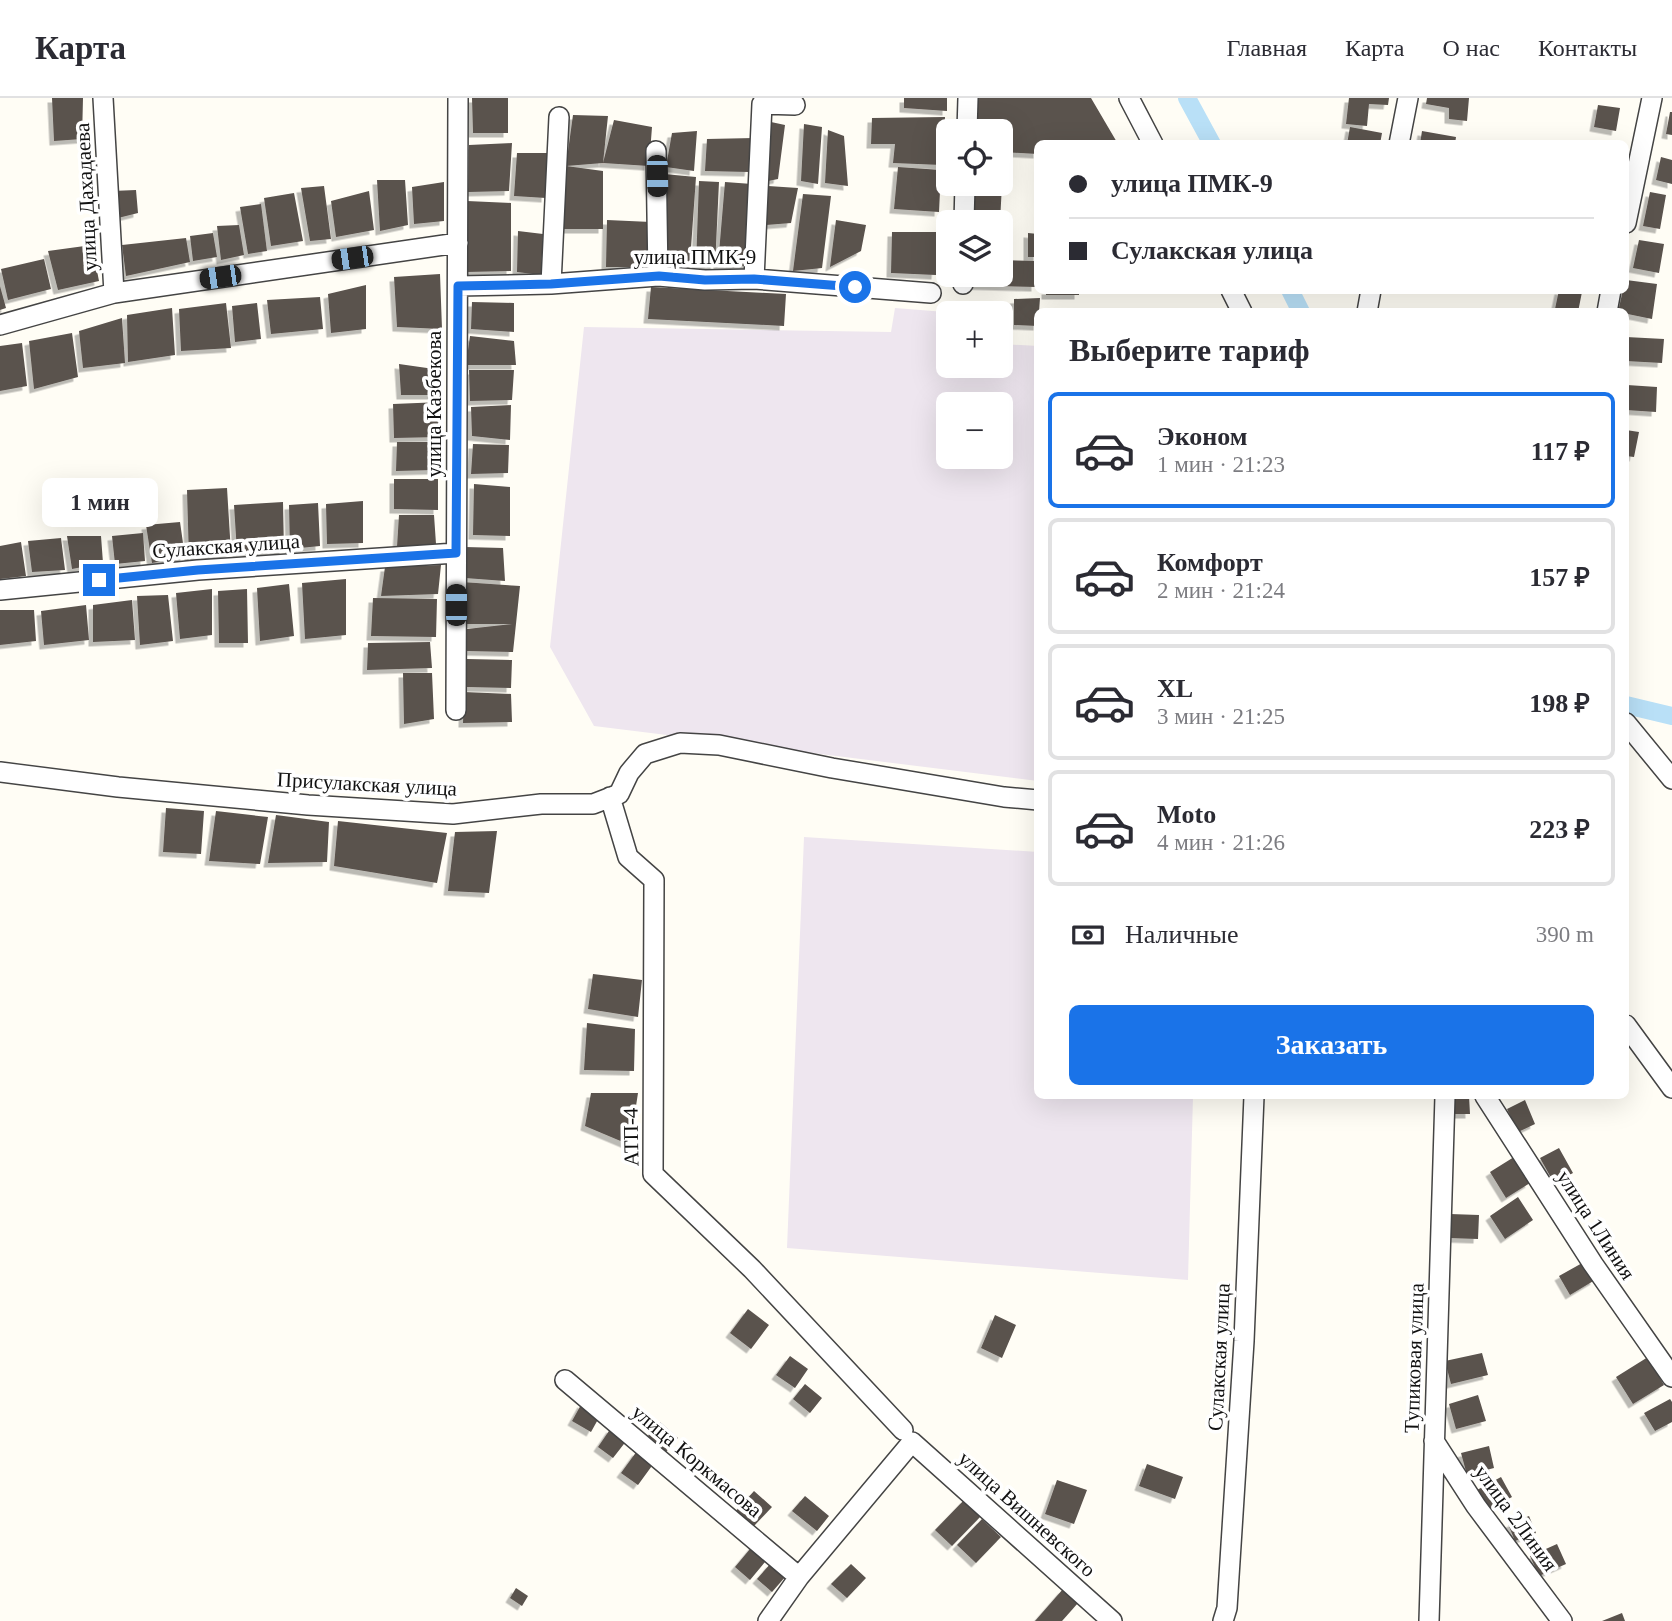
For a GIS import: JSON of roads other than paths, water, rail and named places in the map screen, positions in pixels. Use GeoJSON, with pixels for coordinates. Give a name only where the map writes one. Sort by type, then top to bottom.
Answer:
{"type":"FeatureCollection","features":[{"type":"Feature","properties":{"kind":"street","name":"улица Дахадаева"},"geometry":{"type":"LineString","coordinates":[[103,98],[114,293]]}},
{"type":"Feature","properties":{"kind":"street","name":"улица Казбекова"},"geometry":{"type":"LineString","coordinates":[[456,710],[457,98]]}},
{"type":"Feature","properties":{"kind":"street"},"geometry":{"type":"LineString","coordinates":[[967,119],[968,98]]}},
{"type":"Feature","properties":{"kind":"street"},"geometry":{"type":"LineString","coordinates":[[1129,98],[1151,140]]}},
{"type":"Feature","properties":{"kind":"street"},"geometry":{"type":"LineString","coordinates":[[1400,140],[1408,98]]}},
{"type":"Feature","properties":{"kind":"street"},"geometry":{"type":"LineString","coordinates":[[1629,209],[1652,98]]}},
{"type":"Feature","properties":{"kind":"street"},"geometry":{"type":"LineString","coordinates":[[754,279],[762,104],[795,105]]}},
{"type":"Feature","properties":{"kind":"street"},"geometry":{"type":"LineString","coordinates":[[551,284],[559,117]]}},
{"type":"Feature","properties":{"kind":"street"},"geometry":{"type":"LineString","coordinates":[[656,151],[659,276]]}},
{"type":"Feature","properties":{"kind":"street"},"geometry":{"type":"LineString","coordinates":[[0,325],[114,293],[458,243]]}},
{"type":"Feature","properties":{"kind":"street","name":"улица ПМК-9"},"geometry":{"type":"LineString","coordinates":[[458,286],[551,284],[659,276],[705,280],[754,279],[931,293]]}},
{"type":"Feature","properties":{"kind":"street","name":"Сулакская улица"},"geometry":{"type":"LineString","coordinates":[[0,590],[198,570],[456,553]]}},
{"type":"Feature","properties":{"kind":"street"},"geometry":{"type":"LineString","coordinates":[[1629,727],[1672,779]]}},
{"type":"Feature","properties":{"kind":"street"},"geometry":{"type":"LineString","coordinates":[[610,797],[619,794],[629,773],[645,754],[680,743],[719,745],[925,784],[1034,800]]}},
{"type":"Feature","properties":{"kind":"street","name":"Присулакская улица"},"geometry":{"type":"LineString","coordinates":[[0,772],[118,787],[295,804],[453,814],[541,804],[593,804],[610,797]]}},
{"type":"Feature","properties":{"kind":"street","name":"АТП-4"},"geometry":{"type":"LineString","coordinates":[[610,797],[628,857],[654,880],[653,1174],[752,1269],[908,1436]]}},
{"type":"Feature","properties":{"kind":"street"},"geometry":{"type":"LineString","coordinates":[[1629,1029],[1672,1088]]}},
{"type":"Feature","properties":{"kind":"street","name":"Сулакская улица"},"geometry":{"type":"LineString","coordinates":[[1223,1621],[1227,1608],[1242,1367],[1254,1099]]}},
{"type":"Feature","properties":{"kind":"street","name":"Тупиковая улица"},"geometry":{"type":"LineString","coordinates":[[1429,1621],[1445,1099]]}},
{"type":"Feature","properties":{"kind":"street","name":"улица 1Линия"},"geometry":{"type":"LineString","coordinates":[[1487,1099],[1593,1264],[1672,1377]]}},
{"type":"Feature","properties":{"kind":"street","name":"улица Коркмасова"},"geometry":{"type":"LineString","coordinates":[[565,1380],[799,1577]]}},
{"type":"Feature","properties":{"kind":"street"},"geometry":{"type":"LineString","coordinates":[[768,1621],[908,1436]]}},
{"type":"Feature","properties":{"kind":"street","name":"улица Вишневского"},"geometry":{"type":"LineString","coordinates":[[908,1436],[1112,1621]]}},
{"type":"Feature","properties":{"kind":"street","name":"улица 2Линия"},"geometry":{"type":"LineString","coordinates":[[1434,1441],[1476,1506],[1562,1621]]}},
{"type":"Feature","properties":{"kind":"waterway"},"geometry":{"type":"LineString","coordinates":[[1187,98],[1210,140]]}},
{"type":"Feature","properties":{"kind":"waterway"},"geometry":{"type":"LineString","coordinates":[[1292,294],[1299,308]]}},
{"type":"Feature","properties":{"kind":"waterway"},"geometry":{"type":"LineString","coordinates":[[1629,706],[1672,716]]}}]}
